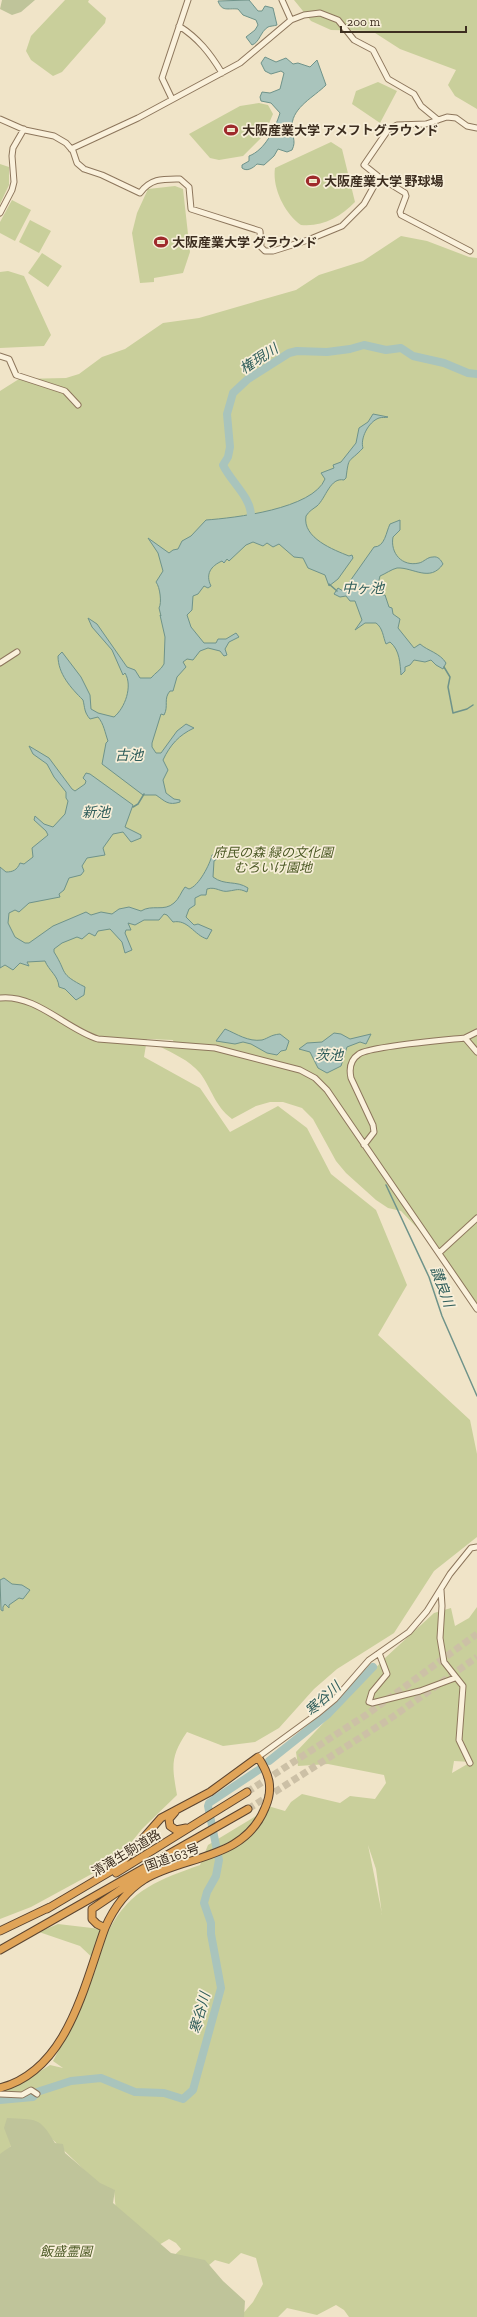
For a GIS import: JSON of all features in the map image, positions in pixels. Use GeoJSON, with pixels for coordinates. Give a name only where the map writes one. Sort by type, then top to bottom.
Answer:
{"type":"FeatureCollection","features":[{"type":"Feature","properties":{"kind":"highway"},"geometry":{"type":"LineString","coordinates":[[209,1816],[181,1830],[173,1828],[169,1820],[174,1812],[258,1757]]}},
{"type":"Feature","properties":{"kind":"highway","name":"国道163号"},"geometry":{"type":"LineString","coordinates":[[0,2088],[10,2085],[28,2075],[46,2058],[61,2040],[73,2016],[105,1928],[119,1902],[136,1885],[157,1873],[209,1857],[228,1849],[252,1830],[268,1801],[270,1781],[266,1770],[258,1757]]}},
{"type":"Feature","properties":{"kind":"highway","name":"清滝生駒道路"},"geometry":{"type":"LineString","coordinates":[[0,1931],[47,1909],[116,1873],[247,1792]]}},
{"type":"Feature","properties":{"kind":"highway"},"geometry":{"type":"LineString","coordinates":[[47,1909],[118,1867],[134,1851],[154,1825],[169,1813],[186,1805]]}},
{"type":"Feature","properties":{"kind":"highway","name":"清滝生駒道路"},"geometry":{"type":"LineString","coordinates":[[0,1950],[248,1809]]}},
{"type":"Feature","properties":{"kind":"highway"},"geometry":{"type":"LineString","coordinates":[[105,1928],[97,1924],[92,1919],[90,1913],[94,1906],[183,1847]]}},
{"type":"Feature","properties":{"kind":"street"},"geometry":{"type":"LineString","coordinates":[[172,99],[162,78],[178,26],[188,0]]}},
{"type":"Feature","properties":{"kind":"street"},"geometry":{"type":"LineString","coordinates":[[282,0],[291,20]]}},
{"type":"Feature","properties":{"kind":"street"},"geometry":{"type":"LineString","coordinates":[[71,149],[222,73],[247,58],[291,20],[304,15],[320,13],[338,20],[354,40],[373,50],[382,71],[388,79],[414,94],[421,106],[438,120]]}},
{"type":"Feature","properties":{"kind":"street"},"geometry":{"type":"LineString","coordinates":[[178,26],[197,39],[211,55],[222,73]]}},
{"type":"Feature","properties":{"kind":"street"},"geometry":{"type":"LineString","coordinates":[[470,251],[401,215],[400,212],[406,196],[405,193],[379,177],[364,165],[388,130],[397,126],[426,124],[448,117],[456,118],[467,126],[477,128]]}},
{"type":"Feature","properties":{"kind":"street"},"geometry":{"type":"LineString","coordinates":[[0,119],[24,129],[54,136],[71,149],[77,163],[84,169],[102,175],[140,193],[145,186],[156,179],[180,179],[189,187],[191,209],[260,231],[261,247],[265,252],[308,240],[342,226],[364,204],[379,177]]}},
{"type":"Feature","properties":{"kind":"street"},"geometry":{"type":"LineString","coordinates":[[0,213],[12,190],[14,182],[12,156],[13,148],[24,129]]}},
{"type":"Feature","properties":{"kind":"street"},"geometry":{"type":"LineString","coordinates":[[0,356],[9,359],[16,375],[65,391],[78,405]]}},
{"type":"Feature","properties":{"kind":"street"},"geometry":{"type":"LineString","coordinates":[[0,663],[17,652]]}},
{"type":"Feature","properties":{"kind":"street"},"geometry":{"type":"LineString","coordinates":[[0,998],[10,997],[27,1001],[85,1035],[98,1040],[208,1046],[300,1070],[321,1083],[477,1309]]}},
{"type":"Feature","properties":{"kind":"street"},"geometry":{"type":"LineString","coordinates":[[364,1145],[374,1132],[373,1125],[349,1072],[355,1058],[361,1053],[465,1038],[477,1032]]}},
{"type":"Feature","properties":{"kind":"street"},"geometry":{"type":"LineString","coordinates":[[465,1038],[477,1052]]}},
{"type":"Feature","properties":{"kind":"street"},"geometry":{"type":"LineString","coordinates":[[439,1253],[477,1218]]}},
{"type":"Feature","properties":{"kind":"street"},"geometry":{"type":"LineString","coordinates":[[258,1757],[335,1699],[355,1674],[379,1653],[409,1632],[427,1611],[471,1548],[477,1547]]}},
{"type":"Feature","properties":{"kind":"street"},"geometry":{"type":"LineString","coordinates":[[441,1589],[442,1651],[444,1662],[455,1678],[463,1686],[460,1740],[470,1763]]}},
{"type":"Feature","properties":{"kind":"street"},"geometry":{"type":"LineString","coordinates":[[379,1653],[387,1674],[370,1696],[369,1702],[372,1703],[420,1691],[455,1678]]}},
{"type":"Feature","properties":{"kind":"street"},"geometry":{"type":"LineString","coordinates":[[0,2094],[16,2096],[22,2095],[29,2090],[36,2093]]}},
{"type":"Feature","properties":{"kind":"green space"},"geometry":{"type":"Polygon","coordinates":[[[2,0],[35,0],[21,12],[12,15],[0,9],[2,0]]]}},
{"type":"Feature","properties":{"kind":"green space"},"geometry":{"type":"Polygon","coordinates":[[[65,0],[89,0],[88,2],[106,18],[105,23],[62,72],[53,76],[31,60],[26,51],[31,36],[65,0]]]}},
{"type":"Feature","properties":{"kind":"green space"},"geometry":{"type":"Polygon","coordinates":[[[294,0],[477,0],[477,109],[455,96],[448,85],[456,70],[400,49],[372,31],[331,30],[311,21],[294,0]]]}},
{"type":"Feature","properties":{"kind":"green space"},"geometry":{"type":"Polygon","coordinates":[[[378,82],[397,91],[380,123],[352,104],[356,91],[378,82]]]}},
{"type":"Feature","properties":{"kind":"green space","name":"大阪産業大学 アメフトグラウンド"},"geometry":{"type":"Polygon","coordinates":[[[259,103],[268,105],[273,114],[264,135],[243,156],[219,160],[210,158],[189,134],[240,106],[259,103]]]}},
{"type":"Feature","properties":{"kind":"green space","name":"大阪産業大学 野球場"},"geometry":{"type":"Polygon","coordinates":[[[331,142],[342,149],[355,202],[343,212],[324,223],[301,225],[290,214],[281,200],[276,184],[275,168],[331,142]]]}},
{"type":"Feature","properties":{"kind":"green space"},"geometry":{"type":"Polygon","coordinates":[[[0,164],[9,167],[9,185],[0,204],[0,164]]]}},
{"type":"Feature","properties":{"kind":"green space","name":"大阪産業大学 グラウンド"},"geometry":{"type":"Polygon","coordinates":[[[175,186],[183,189],[190,252],[183,273],[154,278],[154,282],[140,283],[132,233],[137,213],[148,189],[175,186]]]}},
{"type":"Feature","properties":{"kind":"green space"},"geometry":{"type":"Polygon","coordinates":[[[12,200],[31,210],[15,241],[0,233],[0,222],[12,200]]]}},
{"type":"Feature","properties":{"kind":"green space"},"geometry":{"type":"Polygon","coordinates":[[[30,220],[51,231],[39,253],[19,242],[30,220]]]}},
{"type":"Feature","properties":{"kind":"green space","name":"府民の森 緑の文化園 むろいけ園地"},"geometry":{"type":"Polygon","coordinates":[[[401,236],[427,241],[469,257],[477,258],[477,1306],[430,1236],[422,1233],[401,1211],[388,1208],[376,1200],[346,1173],[336,1161],[313,1119],[302,1108],[283,1102],[270,1102],[256,1106],[232,1119],[221,1108],[196,1068],[159,1046],[175,1048],[173,1040],[147,1039],[144,1057],[200,1088],[230,1132],[278,1106],[307,1128],[331,1174],[376,1210],[407,1285],[378,1335],[470,1420],[477,1454],[477,1537],[434,1571],[394,1633],[337,1669],[314,1689],[279,1728],[255,1742],[223,1746],[187,1732],[175,1755],[173,1769],[177,1795],[142,1829],[126,1849],[110,1864],[31,1907],[0,1919],[0,391],[19,379],[66,378],[79,374],[102,357],[125,349],[163,323],[199,318],[296,290],[319,275],[363,261],[401,236]]]}},
{"type":"Feature","properties":{"kind":"green space"},"geometry":{"type":"Polygon","coordinates":[[[42,253],[62,266],[48,287],[28,273],[42,253]]]}},
{"type":"Feature","properties":{"kind":"green space"},"geometry":{"type":"Polygon","coordinates":[[[8,271],[24,276],[51,335],[44,346],[0,348],[0,272],[8,271]]]}},
{"type":"Feature","properties":{"kind":"green space"},"geometry":{"type":"Polygon","coordinates":[[[477,1607],[477,2317],[349,2317],[344,2310],[336,2305],[317,2315],[287,2308],[278,2317],[240,2317],[253,2302],[263,2284],[256,2258],[241,2253],[229,2264],[215,2260],[203,2270],[0,2278],[0,2220],[168,2261],[181,2249],[176,2243],[169,2239],[152,2249],[116,2212],[114,2190],[101,2186],[51,2138],[14,2143],[0,2156],[0,2092],[15,2087],[50,2065],[63,2068],[53,2061],[75,2019],[91,1977],[95,1972],[97,1962],[80,1946],[39,1932],[58,1924],[109,1930],[117,1916],[137,1895],[148,1887],[172,1875],[200,1865],[208,1845],[256,1816],[262,1821],[268,1806],[285,1811],[291,1802],[302,1794],[340,1803],[350,1796],[375,1799],[386,1783],[384,1775],[328,1764],[298,1766],[296,1752],[385,1658],[434,1613],[451,1608],[455,1626],[469,1618],[477,1607]],[[454,1761],[452,1773],[471,1762],[454,1761]],[[368,1845],[382,1912],[376,1869],[368,1845]]]}},
{"type":"Feature","properties":{"kind":"green space","name":"飯盛霊園"},"geometry":{"type":"Polygon","coordinates":[[[7,2118],[31,2120],[41,2124],[50,2134],[55,2143],[63,2144],[65,2153],[100,2183],[115,2190],[113,2203],[171,2253],[205,2260],[223,2281],[245,2301],[244,2317],[0,2317],[0,2154],[11,2146],[4,2128],[7,2118]]]}},
{"type":"Feature","properties":{"kind":"water"},"geometry":{"type":"Polygon","coordinates":[[[249,0],[258,11],[262,11],[265,6],[273,8],[277,25],[265,29],[257,42],[252,45],[246,37],[255,30],[258,25],[256,20],[243,15],[238,9],[221,7],[218,1],[249,0]]]}},
{"type":"Feature","properties":{"kind":"water"},"geometry":{"type":"Polygon","coordinates":[[[265,57],[276,62],[286,58],[293,64],[298,63],[310,67],[317,60],[326,85],[296,113],[292,125],[294,143],[292,150],[287,152],[278,149],[274,156],[264,165],[257,164],[246,170],[242,168],[242,165],[249,161],[249,156],[265,144],[280,113],[271,103],[261,101],[260,97],[262,92],[270,93],[280,89],[284,73],[281,71],[271,74],[265,71],[261,63],[265,57]]]}},
{"type":"Feature","properties":{"kind":"water","name":"古池"},"geometry":{"type":"Polygon","coordinates":[[[373,414],[388,417],[379,418],[371,423],[364,436],[362,444],[363,448],[350,460],[346,478],[335,482],[317,506],[306,516],[306,524],[314,537],[328,547],[349,556],[352,555],[353,558],[338,579],[329,586],[325,575],[308,568],[303,558],[294,557],[279,544],[273,547],[267,543],[263,546],[253,542],[246,545],[229,561],[227,559],[224,563],[222,561],[215,565],[209,574],[209,582],[211,586],[208,588],[204,586],[198,594],[193,596],[192,610],[187,615],[191,627],[204,643],[216,643],[218,639],[226,639],[236,633],[239,637],[229,642],[225,649],[227,655],[224,656],[220,651],[208,648],[200,651],[193,660],[187,659],[183,662],[186,667],[177,677],[173,691],[170,691],[168,694],[166,709],[164,715],[161,714],[152,743],[152,747],[156,753],[161,753],[177,731],[186,724],[194,728],[176,741],[163,760],[168,770],[163,780],[166,793],[174,799],[180,800],[180,802],[170,803],[164,801],[156,795],[143,795],[102,764],[106,743],[108,741],[103,726],[98,717],[90,719],[88,717],[83,700],[70,686],[60,669],[58,656],[62,652],[81,677],[90,695],[91,709],[98,713],[114,717],[118,713],[127,696],[127,678],[125,673],[123,675],[112,650],[92,627],[88,618],[97,624],[127,667],[135,670],[140,678],[151,678],[163,666],[165,637],[159,608],[159,591],[156,582],[163,571],[158,553],[148,538],[169,553],[178,549],[182,541],[191,536],[206,520],[235,517],[272,510],[305,498],[318,489],[325,479],[321,473],[334,468],[333,465],[341,462],[356,443],[359,428],[368,422],[373,414]]]}},
{"type":"Feature","properties":{"kind":"water","name":"中ヶ池"},"geometry":{"type":"Polygon","coordinates":[[[400,520],[400,530],[393,537],[393,548],[398,558],[407,563],[413,564],[436,557],[443,564],[438,570],[427,573],[397,568],[380,576],[377,588],[380,595],[385,595],[389,607],[392,608],[393,614],[400,619],[398,628],[414,648],[420,644],[437,654],[446,663],[443,669],[431,660],[425,662],[414,660],[410,665],[405,667],[405,671],[401,675],[398,653],[390,642],[386,644],[378,625],[376,623],[365,623],[355,630],[362,620],[355,601],[350,601],[346,596],[340,597],[334,594],[338,588],[343,591],[374,547],[381,545],[390,524],[400,520]]]}},
{"type":"Feature","properties":{"kind":"water","name":"新池"},"geometry":{"type":"Polygon","coordinates":[[[29,746],[49,758],[75,791],[85,784],[86,781],[83,778],[86,773],[90,774],[133,805],[125,827],[141,835],[141,838],[131,842],[123,832],[113,834],[103,848],[105,855],[87,858],[82,866],[84,871],[81,875],[69,878],[64,890],[59,894],[60,897],[29,903],[19,912],[15,910],[9,913],[8,923],[15,937],[25,943],[29,943],[53,926],[86,912],[91,915],[101,912],[112,914],[119,909],[129,907],[141,911],[149,908],[162,908],[170,906],[177,900],[185,887],[189,889],[197,884],[209,864],[212,855],[214,855],[217,859],[214,861],[213,877],[217,880],[239,884],[248,888],[247,892],[239,890],[223,891],[210,888],[207,889],[206,895],[201,895],[195,898],[195,905],[189,909],[186,917],[194,925],[198,924],[212,930],[207,939],[183,923],[173,922],[167,915],[164,914],[159,920],[144,920],[135,925],[128,923],[131,930],[126,930],[125,933],[132,950],[125,953],[122,942],[110,929],[98,931],[95,936],[89,933],[82,939],[77,937],[62,943],[54,949],[54,952],[67,976],[85,987],[84,995],[76,1000],[65,989],[59,987],[57,979],[45,961],[27,962],[29,966],[20,963],[13,970],[5,965],[0,968],[0,867],[6,872],[13,871],[20,863],[24,864],[33,857],[32,848],[48,835],[46,831],[34,820],[35,816],[44,824],[53,827],[65,814],[68,801],[66,798],[66,792],[54,777],[47,764],[33,754],[29,746]]]}},
{"type":"Feature","properties":{"kind":"water"},"geometry":{"type":"Polygon","coordinates":[[[225,1029],[252,1040],[262,1040],[280,1034],[289,1041],[286,1050],[281,1051],[277,1055],[267,1053],[251,1044],[243,1042],[235,1044],[216,1041],[225,1029]]]}},
{"type":"Feature","properties":{"kind":"water","name":"茨池"},"geometry":{"type":"Polygon","coordinates":[[[334,1033],[341,1034],[350,1039],[371,1034],[366,1044],[360,1042],[347,1047],[341,1066],[327,1073],[318,1068],[310,1052],[299,1049],[307,1043],[322,1042],[334,1033]]]}},
{"type":"Feature","properties":{"kind":"water"},"geometry":{"type":"Polygon","coordinates":[[[4,1578],[12,1584],[22,1585],[30,1590],[23,1599],[19,1598],[9,1605],[9,1608],[5,1604],[3,1611],[1,1610],[0,1580],[4,1578]]]}},
{"type":"Feature","properties":{"kind":"waterway","name":"権現川"},"geometry":{"type":"LineString","coordinates":[[251,516],[248,502],[223,465],[228,457],[230,447],[227,414],[233,393],[248,379],[289,353],[297,351],[327,352],[350,349],[364,345],[386,350],[401,348],[413,356],[444,363],[468,373],[477,374]]}},
{"type":"Feature","properties":{"kind":"waterway"},"geometry":{"type":"LineString","coordinates":[[329,584],[337,591]]}},
{"type":"Feature","properties":{"kind":"waterway"},"geometry":{"type":"LineString","coordinates":[[444,667],[450,677],[448,687],[453,713],[467,709],[473,705]]}},
{"type":"Feature","properties":{"kind":"waterway"},"geometry":{"type":"LineString","coordinates":[[133,807],[138,804],[144,794]]}},
{"type":"Feature","properties":{"kind":"waterway","name":"讃良川"},"geometry":{"type":"LineString","coordinates":[[386,1185],[429,1277],[442,1316],[477,1396]]}},
{"type":"Feature","properties":{"kind":"waterway","name":"寒谷川"},"geometry":{"type":"LineString","coordinates":[[269,1761],[328,1714],[373,1667]]}},
{"type":"Feature","properties":{"kind":"waterway","name":"寒谷川"},"geometry":{"type":"LineString","coordinates":[[0,2100],[33,2097],[37,2092],[71,2081],[101,2078],[135,2092],[164,2093],[183,2099],[193,2090],[221,1988],[211,1934],[211,1923],[204,1903],[207,1892],[216,1876],[219,1860],[208,1806],[209,1803],[260,1769]]}},
{"type":"Feature","properties":{"kind":"tunnel"},"geometry":{"type":"LineString","coordinates":[[247,1792],[366,1715],[477,1634]]}},
{"type":"Feature","properties":{"kind":"tunnel"},"geometry":{"type":"LineString","coordinates":[[248,1809],[391,1718],[477,1657]]}},
{"type":"Feature","properties":{"kind":"place","name":"大阪産業大学 アメフトグラウンド"},"geometry":{"type":"Point","coordinates":[231,130]}},
{"type":"Feature","properties":{"kind":"place","name":"大阪産業大学 野球場"},"geometry":{"type":"Point","coordinates":[313,181]}},
{"type":"Feature","properties":{"kind":"place","name":"大阪産業大学 グラウンド"},"geometry":{"type":"Point","coordinates":[161,242]}}]}
